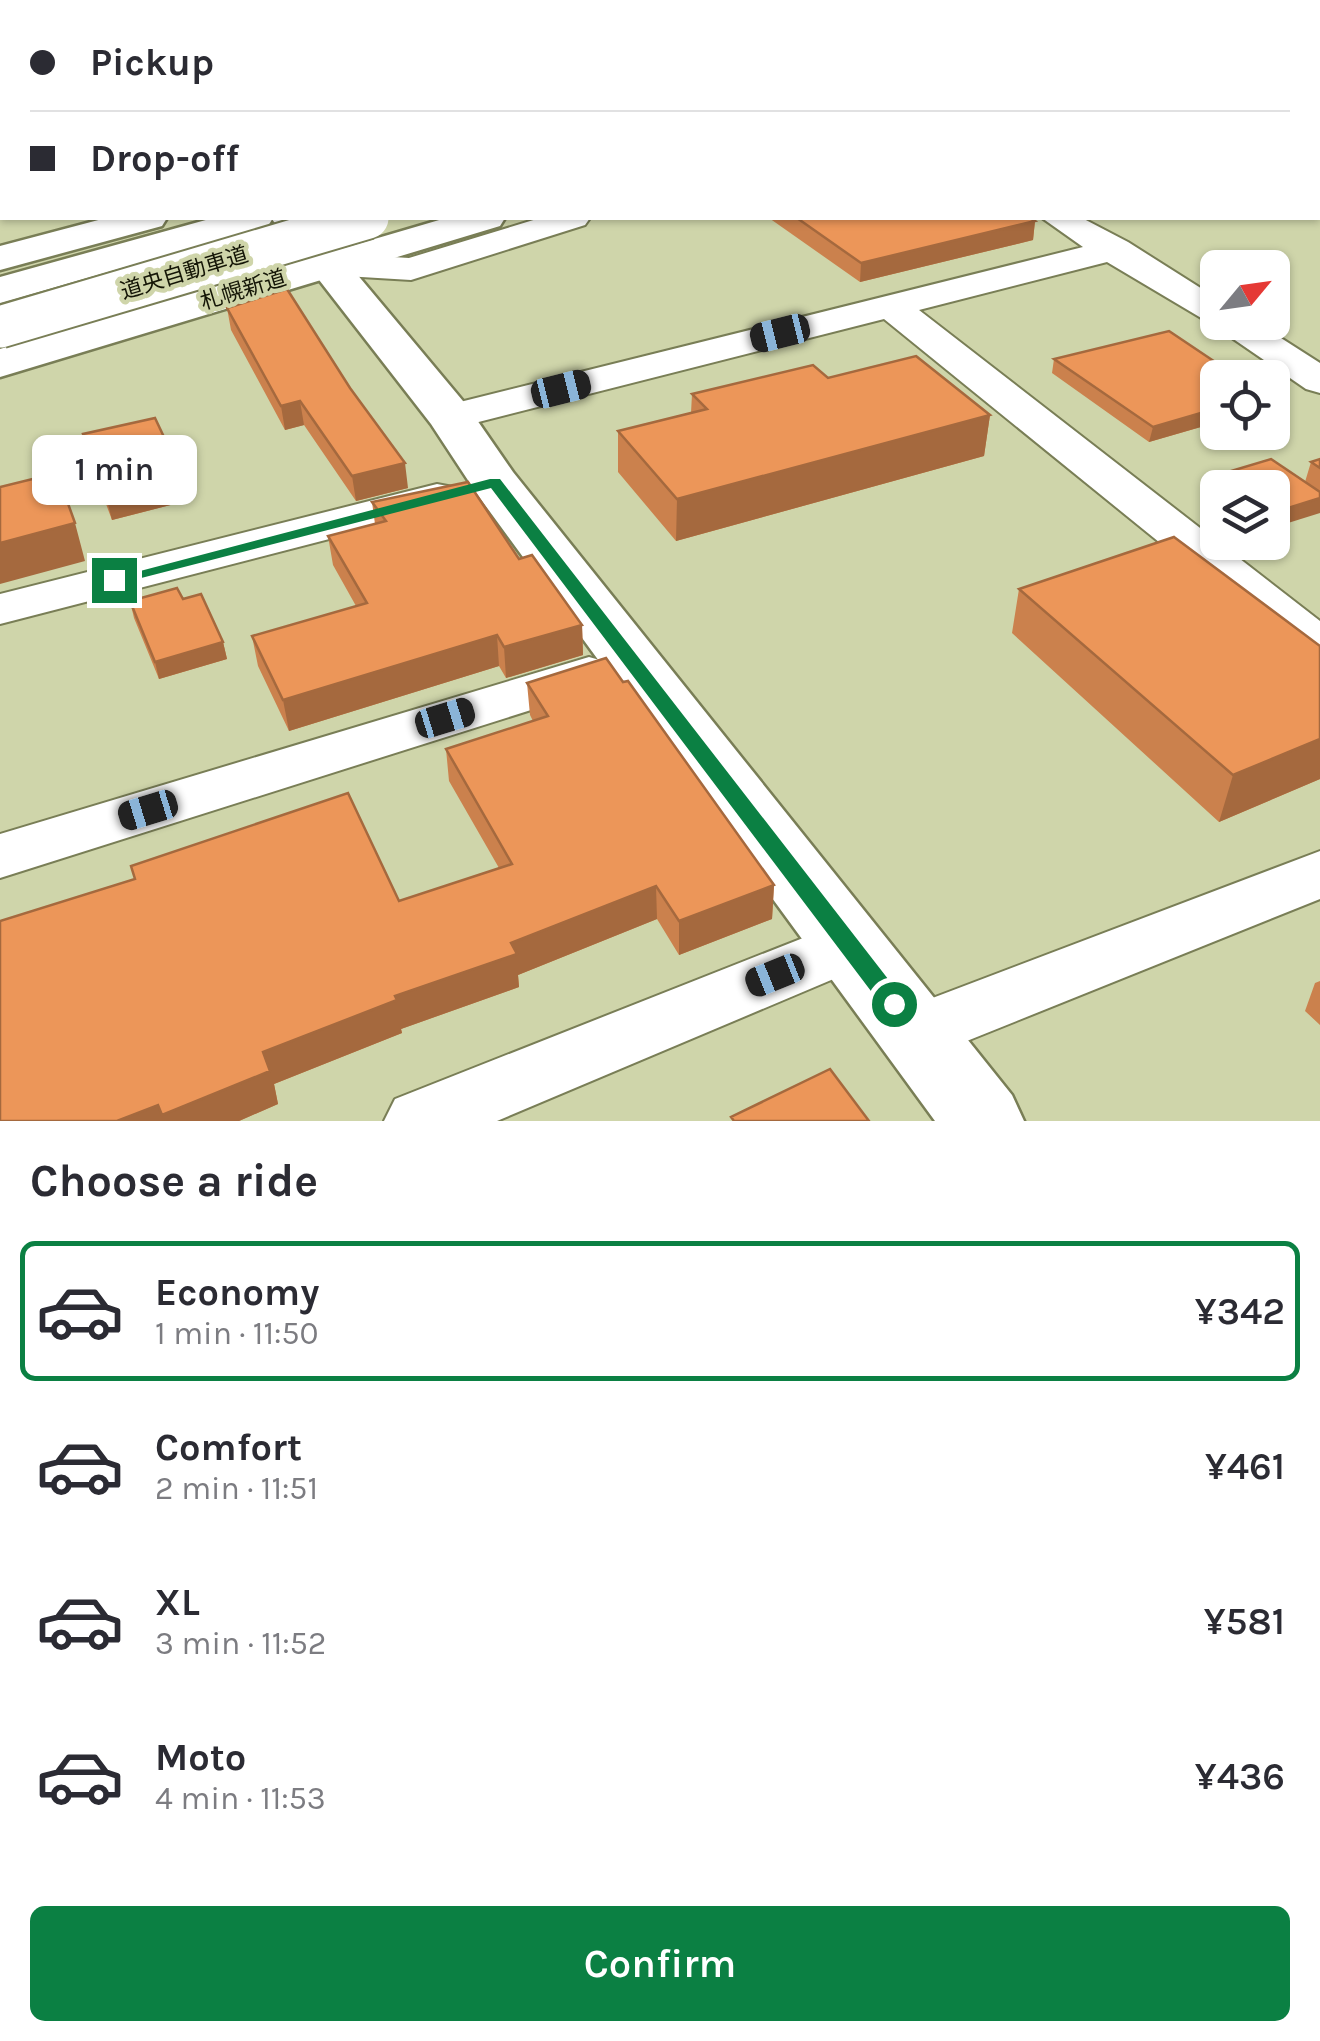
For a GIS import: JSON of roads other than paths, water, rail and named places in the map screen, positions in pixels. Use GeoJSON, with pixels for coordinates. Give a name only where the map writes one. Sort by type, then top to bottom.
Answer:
{"type":"FeatureCollection","features":[{"type":"Feature","properties":{"kind":"main road"},"geometry":{"type":"LineString","coordinates":[[0,258],[141,220]]}},
{"type":"Feature","properties":{"kind":"main road","name":"道央自動車道"},"geometry":{"type":"LineString","coordinates":[[0,290],[247,220]]}},
{"type":"Feature","properties":{"kind":"main road"},"geometry":{"type":"LineString","coordinates":[[292,220],[451,417],[495,482],[983,1121]]}},
{"type":"Feature","properties":{"kind":"main road","name":"道央自動車道"},"geometry":{"type":"LineString","coordinates":[[0,327],[361,220]]}},
{"type":"Feature","properties":{"kind":"main road","name":"札幌新道"},"geometry":{"type":"LineString","coordinates":[[0,363],[479,220]]}},
{"type":"Feature","properties":{"kind":"street"},"geometry":{"type":"LineString","coordinates":[[328,264],[411,269],[567,220]]}},
{"type":"Feature","properties":{"kind":"street"},"geometry":{"type":"LineString","coordinates":[[1062,220],[1116,249],[1200,303]]}},
{"type":"Feature","properties":{"kind":"street"},"geometry":{"type":"LineString","coordinates":[[451,417],[1116,249]]}},
{"type":"Feature","properties":{"kind":"street"},"geometry":{"type":"LineString","coordinates":[[890,305],[1320,647]]}},
{"type":"Feature","properties":{"kind":"street"},"geometry":{"type":"LineString","coordinates":[[1257,340],[1320,381]]}},
{"type":"Feature","properties":{"kind":"street"},"geometry":{"type":"LineString","coordinates":[[0,609],[495,482]]}},
{"type":"Feature","properties":{"kind":"street"},"geometry":{"type":"LineString","coordinates":[[0,856],[631,661]]}},
{"type":"Feature","properties":{"kind":"street"},"geometry":{"type":"LineString","coordinates":[[917,1033],[1320,874]]}},
{"type":"Feature","properties":{"kind":"street"},"geometry":{"type":"LineString","coordinates":[[420,1121],[846,946]]}}]}
